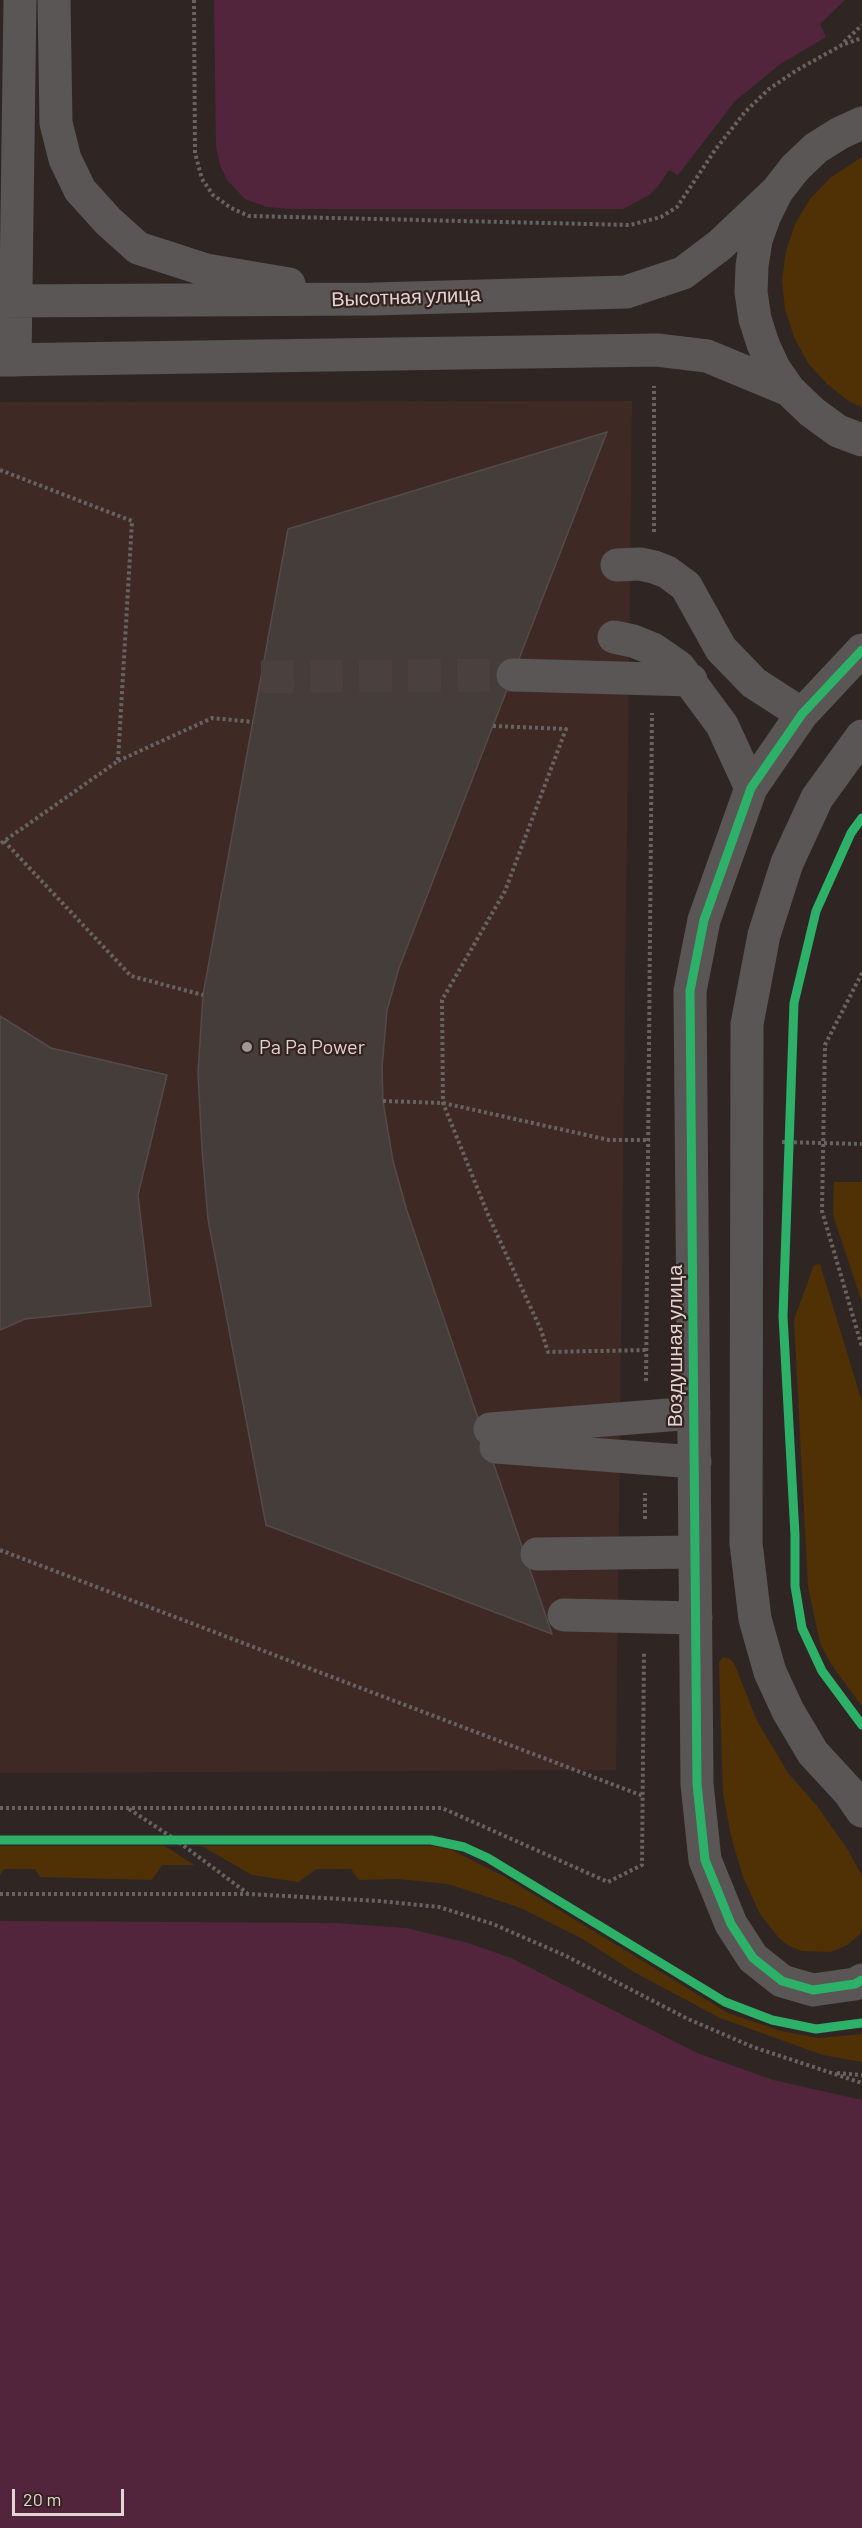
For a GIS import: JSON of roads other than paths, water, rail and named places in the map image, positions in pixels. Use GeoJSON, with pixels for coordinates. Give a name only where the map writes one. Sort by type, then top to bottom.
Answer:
{"type":"FeatureCollection","features":[{"type":"Feature","properties":{"kind":"street"},"geometry":{"type":"LineString","coordinates":[[20,0],[8,301],[8,360],[657,350],[707,356],[789,390]]}},
{"type":"Feature","properties":{"kind":"street"},"geometry":{"type":"LineString","coordinates":[[54,0],[56,123],[65,159],[80,190],[108,221],[138,248],[206,270],[374,299]]}},
{"type":"Feature","properties":{"kind":"street"},"geometry":{"type":"LineString","coordinates":[[862,123],[816,148],[795,168],[777,191],[756,240],[751,292],[755,319],[763,345],[774,368],[789,390],[812,412],[850,435],[862,457]]}},
{"type":"Feature","properties":{"kind":"street","name":"Высотная улица"},"geometry":{"type":"LineString","coordinates":[[8,301],[374,299],[626,292],[683,273],[720,245],[777,191]]}},
{"type":"Feature","properties":{"kind":"street"},"geometry":{"type":"LineString","coordinates":[[617,565],[640,564],[654,567],[667,572],[686,586],[721,649],[754,683],[802,714]]}},
{"type":"Feature","properties":{"kind":"street"},"geometry":{"type":"LineString","coordinates":[[614,638],[633,641],[653,649],[680,667],[722,725],[751,788]]}},
{"type":"Feature","properties":{"kind":"street","name":"Воздушная улица"},"geometry":{"type":"LineString","coordinates":[[862,650],[802,714],[751,788],[704,920],[690,991],[697,1784],[705,1860],[731,1924],[753,1958],[782,1981],[813,1990],[855,1984],[862,1980]]}},
{"type":"Feature","properties":{"kind":"street"},"geometry":{"type":"LineString","coordinates":[[513,675],[623,680],[652,678],[691,680]]}},
{"type":"Feature","properties":{"kind":"street"},"geometry":{"type":"LineString","coordinates":[[862,736],[817,798],[787,862],[764,935],[747,1024],[746,1543],[755,1619],[770,1672],[788,1711],[813,1754],[849,1792],[862,1811]]}},
{"type":"Feature","properties":{"kind":"street"},"geometry":{"type":"LineString","coordinates":[[694,1413],[646,1416],[493,1438],[645,1459],[694,1462]]}},
{"type":"Feature","properties":{"kind":"street"},"geometry":{"type":"LineString","coordinates":[[537,1554],[695,1552]]}},
{"type":"Feature","properties":{"kind":"street"},"geometry":{"type":"LineString","coordinates":[[564,1614],[696,1618]]}},
{"type":"Feature","properties":{"kind":"tunnel"},"geometry":{"type":"LineString","coordinates":[[261,677],[513,675]]}},
{"type":"Feature","properties":{"kind":"place","name":"Pa Pa Power"},"geometry":{"type":"Point","coordinates":[247,1047]}}]}
